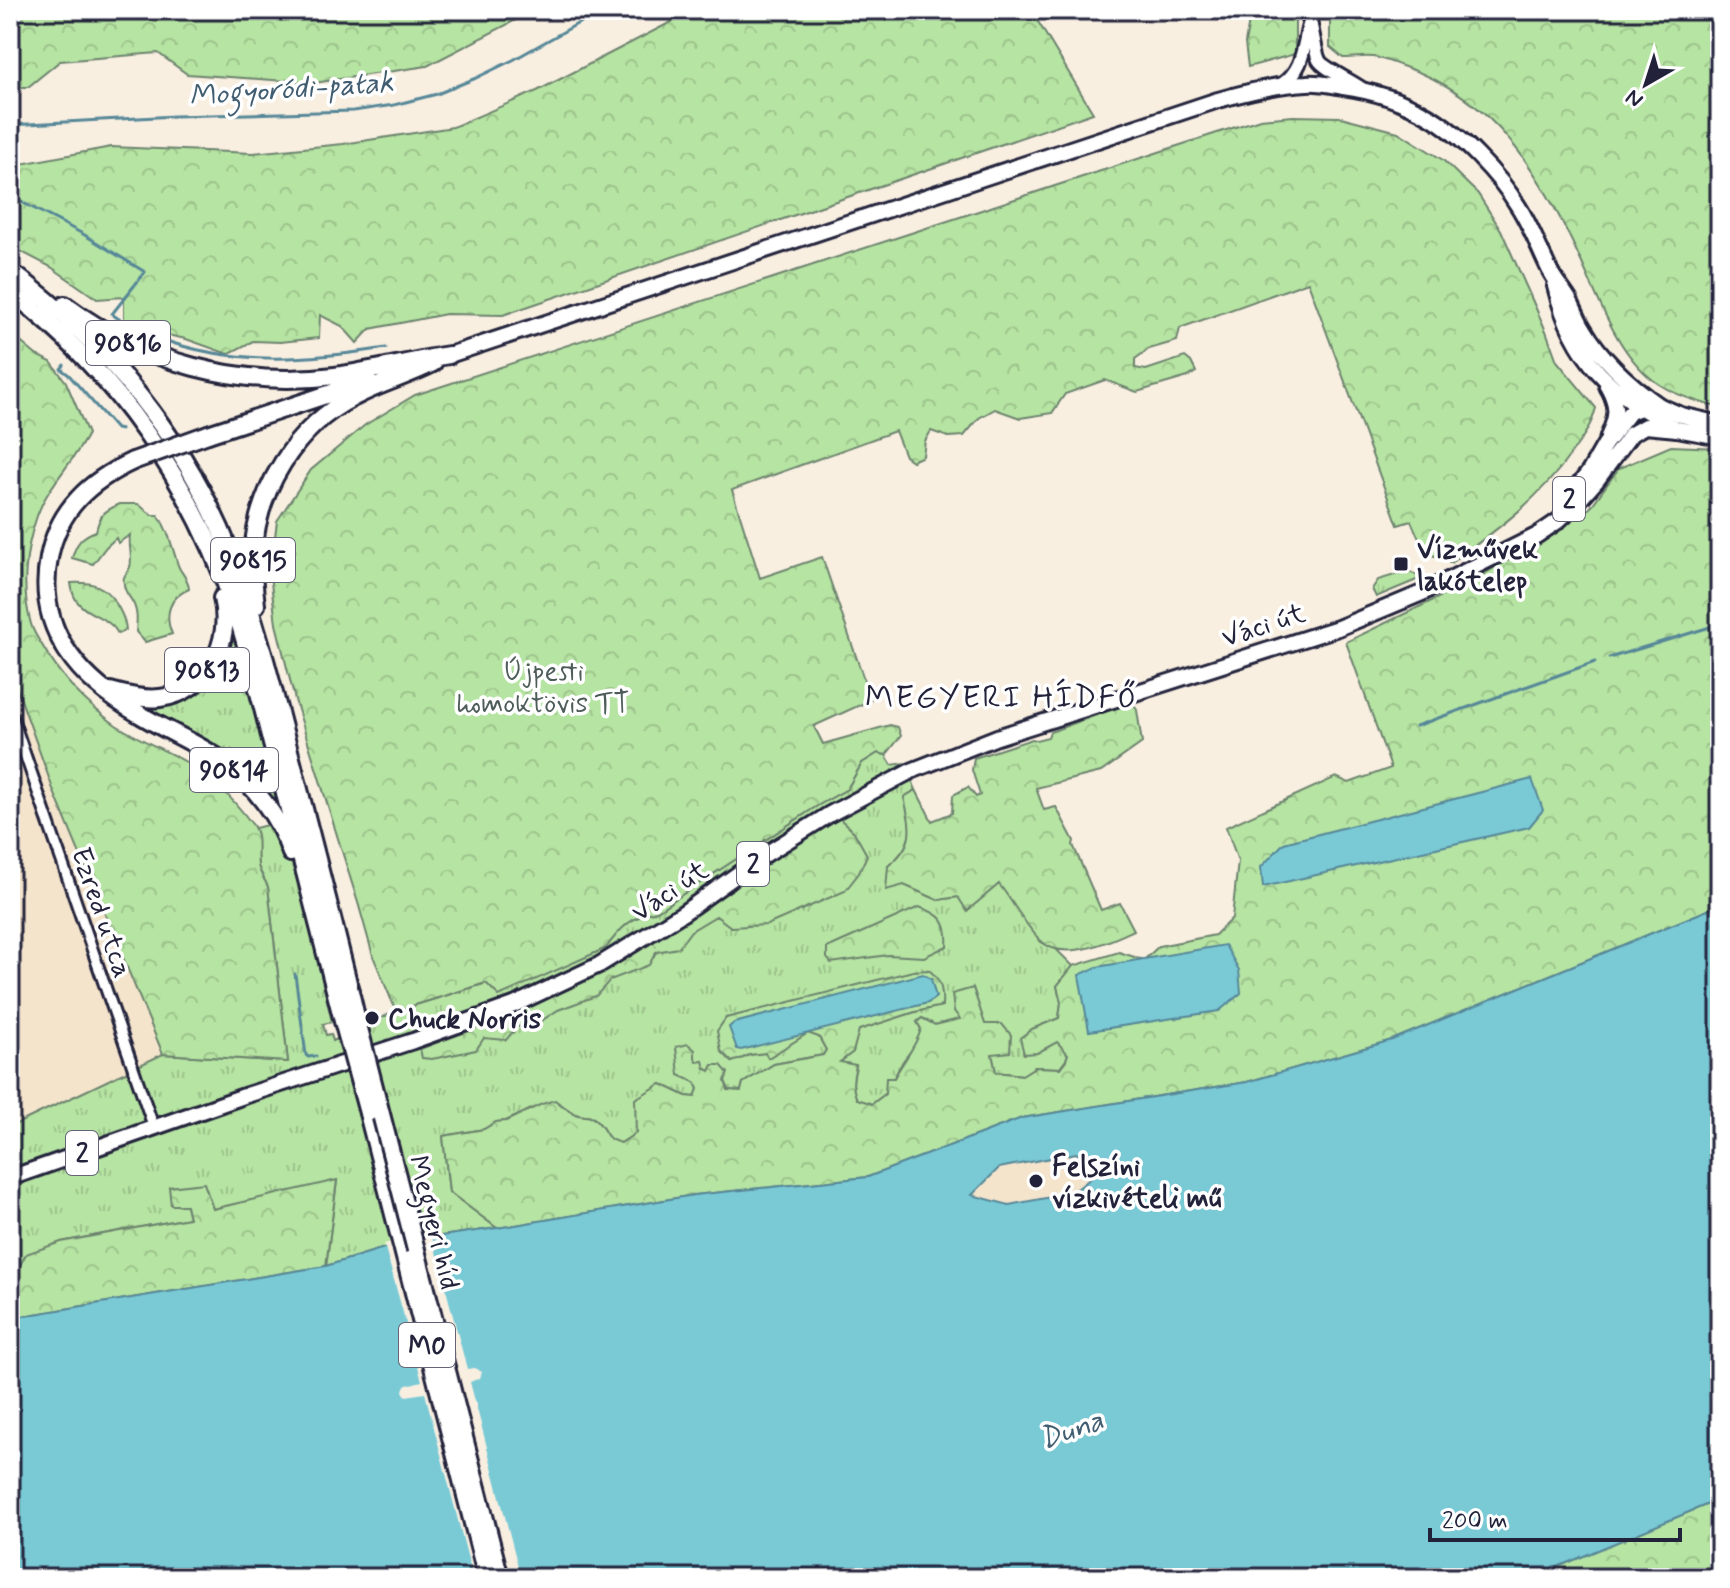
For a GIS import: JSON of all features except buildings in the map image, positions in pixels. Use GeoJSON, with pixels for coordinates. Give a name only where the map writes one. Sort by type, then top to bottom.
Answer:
{"type":"FeatureCollection","features":[{"type":"Feature","properties":{"kind":"highway","name":"90816"},"geometry":{"type":"LineString","coordinates":[[10,264],[75,313],[120,339],[159,357],[197,368],[253,377],[314,378],[449,355]]}},
{"type":"Feature","properties":{"kind":"highway","name":"M0"},"geometry":{"type":"LineString","coordinates":[[10,271],[52,304],[129,383],[168,435],[208,504],[251,613],[271,682],[350,1019]]}},
{"type":"Feature","properties":{"kind":"highway","name":"M0"},"geometry":{"type":"LineString","coordinates":[[10,291],[98,370],[138,420],[185,494],[236,613],[312,898],[350,1019]]}},
{"type":"Feature","properties":{"kind":"highway","name":"90813"},"geometry":{"type":"LineString","coordinates":[[217,565],[226,615],[219,655],[198,681],[177,694],[163,698],[145,699],[106,690],[89,677],[61,642],[48,609],[45,576],[50,548],[71,506],[95,482],[133,461],[208,434],[449,355]]}},
{"type":"Feature","properties":{"kind":"highway","name":"90815"},"geometry":{"type":"LineString","coordinates":[[271,682],[268,654],[256,607],[253,554],[257,525],[267,493],[280,467],[311,427],[351,398],[449,355]]}},
{"type":"Feature","properties":{"kind":"highway","name":"90814"},"geometry":{"type":"LineString","coordinates":[[106,690],[141,716],[209,752],[246,781],[277,821],[301,882],[312,898]]}},
{"type":"Feature","properties":{"kind":"highway","name":"Megyeri híd"},"geometry":{"type":"LineString","coordinates":[[350,1019],[487,1578]]}},
{"type":"Feature","properties":{"kind":"highway","name":"Megyeri híd"},"geometry":{"type":"LineString","coordinates":[[350,1019],[500,1578]]}},
{"type":"Feature","properties":{"kind":"main road"},"geometry":{"type":"LineString","coordinates":[[449,355],[1204,105],[1279,86],[1308,83],[1363,90],[1400,102],[1431,117],[1469,147],[1502,182],[1516,203],[1583,328],[1614,368],[1660,406],[1681,415],[1720,424]]}},
{"type":"Feature","properties":{"kind":"main road"},"geometry":{"type":"LineString","coordinates":[[1552,274],[1560,307],[1570,330],[1615,401],[1610,449]]}},
{"type":"Feature","properties":{"kind":"main road"},"geometry":{"type":"LineString","coordinates":[[1603,378],[1627,399],[1677,429]]}},
{"type":"Feature","properties":{"kind":"main road"},"geometry":{"type":"LineString","coordinates":[[1635,387],[1640,407]]}},
{"type":"Feature","properties":{"kind":"main road"},"geometry":{"type":"LineString","coordinates":[[1640,407],[1660,406]]}},
{"type":"Feature","properties":{"kind":"main road","name":"Váci út"},"geometry":{"type":"LineString","coordinates":[[1610,449],[1623,419],[1640,407]]}},
{"type":"Feature","properties":{"kind":"main road","name":"Váci út"},"geometry":{"type":"LineString","coordinates":[[10,1178],[458,1026],[545,991],[647,937],[766,854],[830,814],[911,771],[955,752],[1092,705],[1338,628],[1469,571],[1519,543],[1553,516],[1610,449],[1645,426],[1720,437]]}},
{"type":"Feature","properties":{"kind":"street"},"geometry":{"type":"LineString","coordinates":[[1308,83],[1311,16]]}},
{"type":"Feature","properties":{"kind":"street"},"geometry":{"type":"LineString","coordinates":[[1279,86],[1290,79],[1302,62],[1311,16]]}},
{"type":"Feature","properties":{"kind":"street"},"geometry":{"type":"LineString","coordinates":[[1311,16],[1319,60],[1326,68],[1363,90]]}},
{"type":"Feature","properties":{"kind":"street","name":"Ezred utca"},"geometry":{"type":"LineString","coordinates":[[10,711],[154,1128]]}},
{"type":"Feature","properties":{"kind":"shaded area"},"geometry":{"type":"Polygon","coordinates":[[[10,670],[54,792],[163,1054],[10,1127],[10,670]]]}},
{"type":"Feature","properties":{"kind":"shaded area","name":"Felszíni vízkivételi mű"},"geometry":{"type":"Polygon","coordinates":[[[1076,1153],[1101,1170],[1072,1193],[1009,1205],[971,1196],[999,1168],[1076,1153]]]}},
{"type":"Feature","properties":{"kind":"green space"},"geometry":{"type":"Polygon","coordinates":[[[10,10],[535,10],[427,66],[314,83],[187,74],[158,53],[60,61],[28,87],[10,87],[10,10]]]}},
{"type":"Feature","properties":{"kind":"green space"},"geometry":{"type":"Polygon","coordinates":[[[709,10],[1031,10],[1093,113],[503,315],[446,314],[370,329],[357,343],[342,326],[320,315],[319,338],[253,341],[228,354],[186,339],[124,326],[124,297],[97,299],[51,267],[10,246],[10,166],[111,147],[253,153],[343,144],[453,127],[537,91],[677,19],[709,10]]]}},
{"type":"Feature","properties":{"kind":"green space"},"geometry":{"type":"Polygon","coordinates":[[[1251,10],[1295,10],[1295,54],[1248,67],[1245,43],[1251,10]]]}},
{"type":"Feature","properties":{"kind":"green space"},"geometry":{"type":"Polygon","coordinates":[[[1338,10],[1477,10],[1475,16],[1488,10],[1720,10],[1720,209],[1715,227],[1712,268],[1720,299],[1720,408],[1669,390],[1653,380],[1630,356],[1611,325],[1550,199],[1512,143],[1489,119],[1464,97],[1402,66],[1376,58],[1343,58],[1330,47],[1330,21],[1338,10]]]}},
{"type":"Feature","properties":{"kind":"green space","name":"Újpesti homoktövis TT"},"geometry":{"type":"Polygon","coordinates":[[[1341,117],[1398,132],[1443,160],[1478,194],[1501,230],[1557,361],[1596,408],[1577,446],[1532,499],[1451,563],[1425,552],[1411,521],[1398,525],[1308,282],[1180,328],[1177,341],[1149,349],[1135,359],[1135,368],[1146,370],[1185,357],[1196,372],[1188,377],[1137,392],[1105,380],[1065,394],[1052,413],[1020,418],[995,409],[979,418],[964,436],[948,437],[931,431],[925,441],[923,456],[912,461],[905,456],[895,431],[732,490],[760,578],[822,557],[871,700],[814,726],[823,744],[890,725],[898,727],[901,736],[886,755],[878,753],[862,763],[847,789],[657,911],[634,919],[606,948],[499,996],[486,983],[396,1011],[373,956],[295,700],[276,624],[270,574],[277,521],[311,470],[365,425],[415,395],[1260,119],[1341,117]]]}},
{"type":"Feature","properties":{"kind":"green space"},"geometry":{"type":"Polygon","coordinates":[[[10,333],[36,355],[51,362],[66,382],[88,434],[48,494],[33,529],[25,583],[32,627],[57,668],[94,708],[124,730],[205,774],[255,828],[259,868],[268,887],[288,1062],[163,1054],[54,792],[10,669],[10,333]]]}},
{"type":"Feature","properties":{"kind":"green space"},"geometry":{"type":"Polygon","coordinates":[[[1671,446],[1720,448],[1720,905],[1392,1040],[1247,1082],[1022,1118],[868,1177],[694,1195],[497,1228],[449,1192],[443,1136],[484,1129],[555,1100],[575,1114],[595,1119],[608,1137],[621,1143],[636,1133],[635,1099],[661,1084],[695,1097],[698,1089],[695,1082],[679,1075],[676,1047],[688,1044],[695,1050],[697,1062],[703,1061],[710,1071],[713,1065],[721,1065],[728,1073],[725,1081],[728,1090],[741,1091],[743,1083],[774,1064],[823,1055],[826,1050],[819,1037],[808,1033],[768,1058],[765,1053],[732,1062],[721,1051],[717,1031],[726,1018],[913,971],[929,970],[936,978],[942,1006],[859,1030],[853,1052],[840,1062],[856,1065],[853,1082],[857,1099],[872,1104],[885,1094],[886,1078],[894,1078],[919,1036],[921,1029],[917,1022],[922,1018],[935,1025],[960,1019],[954,1011],[952,994],[973,988],[985,1024],[1002,1024],[1011,1035],[1010,1052],[992,1054],[996,1072],[1022,1075],[1035,1067],[1060,1068],[1068,1054],[1057,1042],[1037,1053],[1024,1054],[1020,1038],[1032,1029],[1059,1018],[1061,1002],[1057,986],[1073,966],[1119,952],[1144,960],[1159,946],[1215,935],[1232,918],[1238,861],[1226,827],[1336,777],[1349,783],[1391,768],[1346,642],[1471,582],[1590,508],[1619,468],[1671,446]]]}},
{"type":"Feature","properties":{"kind":"green space"},"geometry":{"type":"Polygon","coordinates":[[[120,504],[138,504],[152,515],[158,515],[189,585],[189,589],[182,592],[170,607],[168,620],[172,634],[145,642],[136,632],[135,609],[124,587],[131,563],[130,535],[118,543],[116,538],[93,564],[72,558],[80,541],[96,531],[104,514],[120,504]]]}},
{"type":"Feature","properties":{"kind":"green space"},"geometry":{"type":"Polygon","coordinates":[[[1408,571],[1419,579],[1376,597],[1372,589],[1378,580],[1408,571]]]}},
{"type":"Feature","properties":{"kind":"green space"},"geometry":{"type":"Polygon","coordinates":[[[71,583],[92,584],[108,593],[120,611],[126,630],[118,634],[109,623],[83,608],[74,596],[71,583]]]}},
{"type":"Feature","properties":{"kind":"green space"},"geometry":{"type":"Polygon","coordinates":[[[233,631],[236,631],[282,814],[159,716],[134,703],[216,672],[231,647],[233,631]]]}},
{"type":"Feature","properties":{"kind":"green space"},"geometry":{"type":"Polygon","coordinates":[[[1132,702],[1137,710],[1142,743],[1101,772],[1036,788],[1044,810],[1056,807],[1074,841],[1101,910],[1120,903],[1134,930],[1087,948],[1061,950],[1040,940],[999,884],[967,911],[958,897],[938,900],[904,885],[886,890],[888,866],[903,850],[909,835],[904,797],[916,790],[932,821],[952,813],[953,795],[968,787],[976,797],[980,795],[972,770],[974,758],[1032,739],[1048,737],[1050,732],[1132,702]]]}},
{"type":"Feature","properties":{"kind":"green space"},"geometry":{"type":"Polygon","coordinates":[[[878,753],[886,755],[892,765],[905,763],[916,790],[904,797],[910,835],[903,850],[888,866],[904,885],[938,900],[958,897],[999,883],[1041,942],[1056,949],[1073,966],[1057,986],[1061,1002],[1059,1018],[1032,1029],[1037,1053],[1057,1041],[1068,1053],[1060,1068],[1035,1067],[1023,1075],[996,1072],[973,988],[961,1019],[934,1025],[922,1018],[917,1022],[921,1029],[917,1043],[885,1094],[872,1104],[857,1099],[855,1095],[853,1083],[856,1066],[840,1062],[853,1052],[858,1030],[942,1006],[726,1018],[743,1058],[765,1053],[769,1057],[808,1033],[819,1037],[826,1050],[823,1055],[774,1064],[743,1083],[741,1091],[729,1090],[725,1081],[697,1062],[695,1057],[676,1047],[698,1089],[695,1097],[661,1084],[636,1121],[636,1133],[621,1143],[608,1137],[593,1117],[575,1114],[555,1101],[484,1129],[443,1136],[449,1192],[497,1228],[407,1241],[326,1266],[337,1181],[213,1209],[204,1184],[186,1205],[189,1218],[61,1242],[18,1269],[10,1269],[10,1127],[163,1054],[288,1062],[268,887],[258,867],[255,828],[275,823],[294,871],[332,1022],[323,1024],[326,1035],[331,1034],[333,1041],[396,1011],[487,983],[499,995],[606,948],[634,919],[657,911],[847,789],[862,763],[878,753]]]}},
{"type":"Feature","properties":{"kind":"green space"},"geometry":{"type":"Polygon","coordinates":[[[839,818],[854,832],[867,855],[859,873],[845,891],[767,925],[731,927],[716,916],[691,931],[678,948],[656,952],[649,965],[610,980],[596,996],[558,1010],[538,1023],[517,1027],[506,1040],[484,1038],[476,1050],[432,1059],[422,1058],[420,1049],[489,1023],[602,971],[651,943],[772,858],[839,818]]]}},
{"type":"Feature","properties":{"kind":"green space"},"geometry":{"type":"Polygon","coordinates":[[[919,907],[942,920],[947,931],[947,946],[924,957],[888,955],[831,963],[827,958],[827,948],[919,907]]]}},
{"type":"Feature","properties":{"kind":"green space"},"geometry":{"type":"Polygon","coordinates":[[[337,1180],[326,1266],[10,1318],[10,1269],[18,1269],[26,1254],[61,1242],[189,1218],[186,1205],[171,1205],[169,1187],[204,1183],[213,1209],[337,1180]]]}},
{"type":"Feature","properties":{"kind":"green space"},"geometry":{"type":"Polygon","coordinates":[[[1720,1499],[1720,1578],[1531,1578],[1720,1499]]]}},
{"type":"Feature","properties":{"kind":"water"},"geometry":{"type":"Polygon","coordinates":[[[1532,779],[1543,810],[1529,827],[1263,887],[1261,867],[1284,843],[1532,779]]]}},
{"type":"Feature","properties":{"kind":"water","name":"Duna"},"geometry":{"type":"Polygon","coordinates":[[[1720,905],[1720,1499],[1531,1578],[10,1578],[10,1318],[326,1266],[407,1241],[694,1195],[868,1177],[1022,1118],[1247,1082],[1392,1040],[1720,905]],[[1076,1153],[999,1168],[972,1195],[1009,1205],[1072,1193],[1101,1170],[1076,1153]]]}},
{"type":"Feature","properties":{"kind":"water"},"geometry":{"type":"Polygon","coordinates":[[[1225,945],[1239,970],[1241,993],[1219,1011],[1089,1031],[1079,975],[1097,967],[1225,945]]]}},
{"type":"Feature","properties":{"kind":"water"},"geometry":{"type":"Polygon","coordinates":[[[923,974],[931,979],[936,997],[928,1003],[741,1050],[737,1049],[729,1027],[734,1023],[923,974]]]}},
{"type":"Feature","properties":{"kind":"pier"},"geometry":{"type":"Polygon","coordinates":[[[431,1233],[467,1369],[482,1372],[480,1378],[470,1382],[521,1578],[473,1578],[425,1393],[406,1396],[403,1391],[407,1385],[422,1381],[384,1244],[431,1233]]]}},
{"type":"Feature","properties":{"kind":"waterway","name":"Mogyoródi-patak"},"geometry":{"type":"LineString","coordinates":[[10,125],[353,111],[394,105],[437,94],[476,78],[602,10]]}},
{"type":"Feature","properties":{"kind":"waterway"},"geometry":{"type":"LineString","coordinates":[[10,196],[83,234],[145,272],[112,314],[148,334],[189,348],[244,357],[301,358],[386,348]]}},
{"type":"Feature","properties":{"kind":"waterway"},"geometry":{"type":"LineString","coordinates":[[64,365],[61,369],[116,429],[121,430]]}},
{"type":"Feature","properties":{"kind":"waterway"},"geometry":{"type":"LineString","coordinates":[[1609,658],[1720,624]]}},
{"type":"Feature","properties":{"kind":"waterway"},"geometry":{"type":"LineString","coordinates":[[1416,726],[1595,662]]}},
{"type":"Feature","properties":{"kind":"waterway"},"geometry":{"type":"LineString","coordinates":[[295,974],[306,1055],[316,1056]]}},
{"type":"Feature","properties":{"kind":"place","name":"Vízművek lakótelep"},"geometry":{"type":"Point","coordinates":[1401,564]}},
{"type":"Feature","properties":{"kind":"place","name":"Chuck Norris"},"geometry":{"type":"Point","coordinates":[372,1018]}},
{"type":"Feature","properties":{"kind":"place","name":"Felszíni vízkivételi mű"},"geometry":{"type":"Point","coordinates":[1036,1181]}},
{"type":"Feature","properties":{"kind":"district","name":"MEGYERI HÍDFŐ"},"geometry":{"type":"Point","coordinates":[1003,696]}}]}
